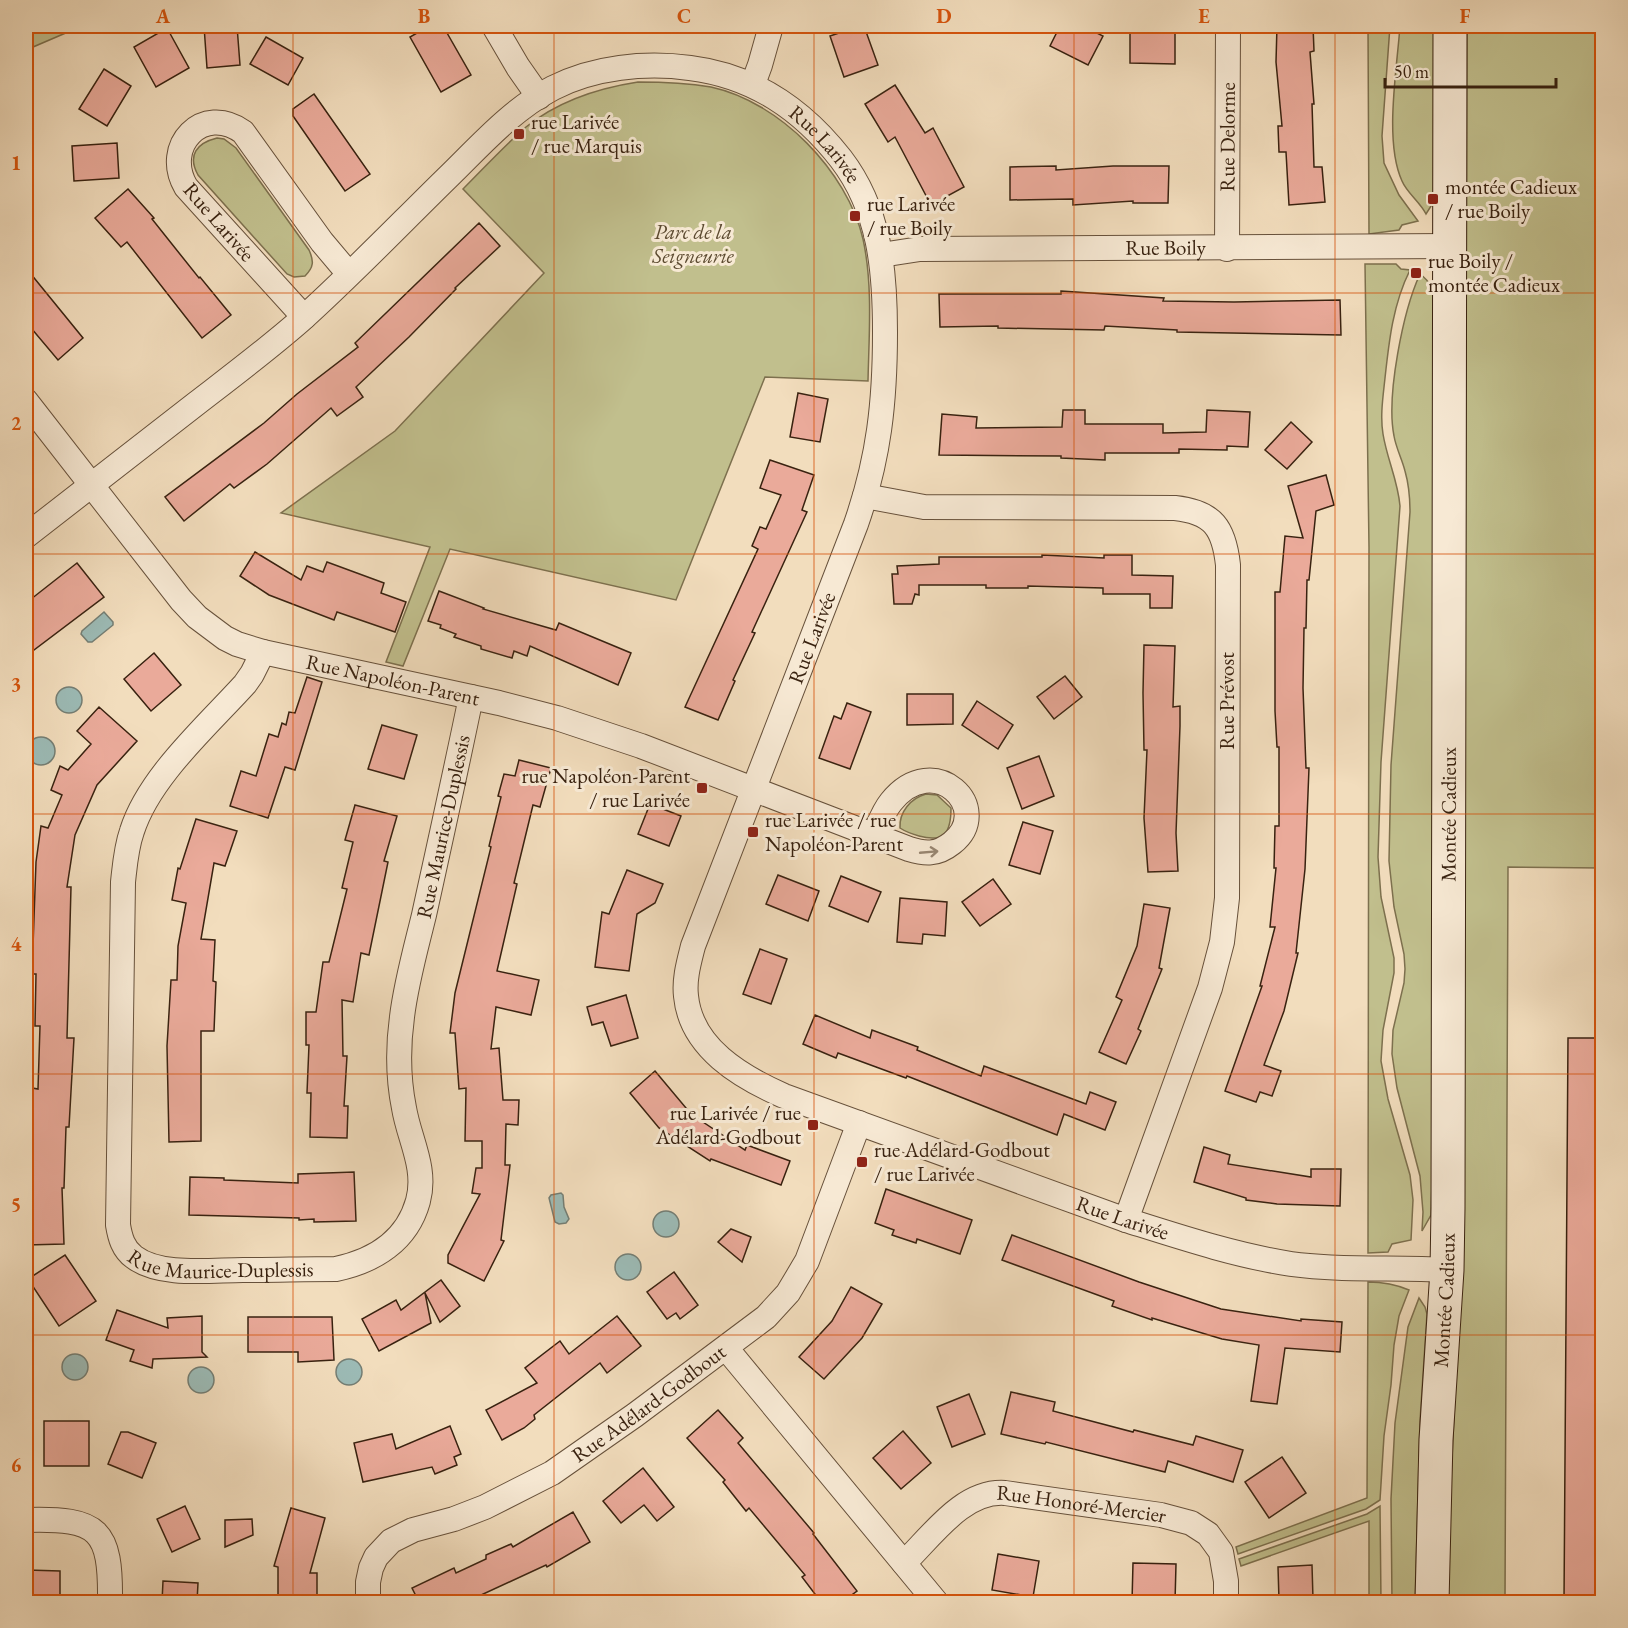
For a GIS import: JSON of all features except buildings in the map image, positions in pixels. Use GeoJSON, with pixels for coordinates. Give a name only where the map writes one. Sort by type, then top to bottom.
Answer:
{"type":"FeatureCollection","features":[{"type":"Feature","properties":{"kind":"street"},"geometry":{"type":"LineString","coordinates":[[494,26],[539,97]]}},
{"type":"Feature","properties":{"kind":"street"},"geometry":{"type":"LineString","coordinates":[[753,84],[771,26]]}},
{"type":"Feature","properties":{"kind":"street","name":"Rue Delorme"},"geometry":{"type":"LineString","coordinates":[[1227,249],[1228,26]]}},
{"type":"Feature","properties":{"kind":"street","name":"Montée Cadieux"},"geometry":{"type":"LineString","coordinates":[[1432,1602],[1436,1440],[1447,1270],[1450,1030],[1450,26]]}},
{"type":"Feature","properties":{"kind":"street","name":"Rue Larivée"},"geometry":{"type":"LineString","coordinates":[[26,536],[263,352],[304,317],[496,130],[539,97],[577,79],[641,66],[699,69],[736,77],[753,84],[801,117],[832,147],[847,166],[866,200],[877,231],[885,302],[883,403],[880,433],[865,496],[693,946],[686,982],[686,996],[689,1009],[702,1038],[727,1065],[761,1086],[1126,1220],[1213,1247],[1292,1264],[1319,1267],[1447,1270]]}},
{"type":"Feature","properties":{"kind":"street","name":"Rue Larivée"},"geometry":{"type":"LineString","coordinates":[[304,317],[186,187],[180,177],[178,157],[188,135],[204,124],[213,122],[234,125],[243,132],[322,242],[350,274]]}},
{"type":"Feature","properties":{"kind":"street","name":"Rue Boily"},"geometry":{"type":"LineString","coordinates":[[881,255],[920,249],[1451,246]]}},
{"type":"Feature","properties":{"kind":"street"},"geometry":{"type":"LineString","coordinates":[[26,401],[92,485]]}},
{"type":"Feature","properties":{"kind":"street","name":"Rue Napoléon-Parent"},"geometry":{"type":"LineString","coordinates":[[92,485],[164,580],[197,617],[237,644],[263,652],[557,718],[641,746],[754,789]]}},
{"type":"Feature","properties":{"kind":"street","name":"Rue Prévost"},"geometry":{"type":"LineString","coordinates":[[865,496],[924,507],[1183,509],[1191,510],[1211,520],[1223,537],[1228,565],[1225,919],[1210,988],[1126,1220]]}},
{"type":"Feature","properties":{"kind":"street","name":"Rue Maurice-Duplessis"},"geometry":{"type":"LineString","coordinates":[[263,652],[245,684],[156,786],[139,814],[127,846],[123,882],[118,1225],[120,1237],[132,1257],[154,1267],[193,1270],[336,1269],[380,1254],[406,1227],[418,1200],[420,1185],[417,1153],[407,1123],[401,1085],[402,1016],[471,697]]}},
{"type":"Feature","properties":{"kind":"street"},"geometry":{"type":"LineString","coordinates":[[754,789],[874,835]]}},
{"type":"Feature","properties":{"kind":"street","name":"Rue Adélard-Godbout"},"geometry":{"type":"LineString","coordinates":[[368,1602],[371,1568],[376,1557],[391,1541],[413,1530],[454,1519],[485,1507],[552,1473],[596,1444],[766,1317],[798,1280],[859,1123]]}},
{"type":"Feature","properties":{"kind":"street"},"geometry":{"type":"LineString","coordinates":[[726,1348],[936,1602]]}},
{"type":"Feature","properties":{"kind":"street","name":"Rue Honoré-Mercier"},"geometry":{"type":"LineString","coordinates":[[904,1563],[948,1518],[969,1501],[987,1493],[1005,1492],[1161,1515],[1191,1522],[1208,1534],[1221,1552],[1226,1581],[1226,1602]]}},
{"type":"Feature","properties":{"kind":"street"},"geometry":{"type":"LineString","coordinates":[[26,1520],[66,1521],[86,1525],[94,1531],[104,1544],[108,1555],[110,1602]]}},
{"type":"Feature","properties":{"kind":"green space"},"geometry":{"type":"Polygon","coordinates":[[[26,26],[82,26],[26,50],[26,26]]]}},
{"type":"Feature","properties":{"kind":"green space"},"geometry":{"type":"Polygon","coordinates":[[[1368,26],[1390,26],[1382,136],[1384,163],[1399,195],[1418,221],[1402,225],[1399,230],[1369,234],[1368,26]]]}},
{"type":"Feature","properties":{"kind":"green space"},"geometry":{"type":"Polygon","coordinates":[[[1400,26],[1434,26],[1434,190],[1433,203],[1426,214],[1402,181],[1394,146],[1393,105],[1400,26]]]}},
{"type":"Feature","properties":{"kind":"green space"},"geometry":{"type":"Polygon","coordinates":[[[1467,26],[1602,26],[1602,868],[1508,867],[1505,1602],[1447,1602],[1463,1234],[1467,26]]]}},
{"type":"Feature","properties":{"kind":"green space","name":"Parc de la Seigneurie"},"geometry":{"type":"Polygon","coordinates":[[[638,82],[711,87],[737,95],[762,108],[785,124],[807,143],[826,165],[855,214],[863,239],[869,292],[868,381],[765,377],[676,600],[450,549],[403,666],[386,662],[430,547],[281,513],[395,431],[544,273],[463,189],[526,127],[551,110],[579,97],[638,82]]]}},
{"type":"Feature","properties":{"kind":"green space"},"geometry":{"type":"Polygon","coordinates":[[[217,138],[224,139],[236,148],[309,250],[312,264],[305,276],[294,277],[287,274],[198,175],[194,161],[196,151],[204,143],[217,138]]]}},
{"type":"Feature","properties":{"kind":"green space"},"geometry":{"type":"Polygon","coordinates":[[[1365,264],[1396,264],[1401,269],[1410,270],[1399,296],[1393,323],[1382,406],[1383,434],[1400,506],[1381,762],[1378,857],[1381,897],[1394,958],[1394,973],[1383,1030],[1381,1061],[1388,1099],[1410,1175],[1413,1200],[1411,1240],[1392,1244],[1388,1252],[1368,1253],[1369,547],[1365,264]]]}},
{"type":"Feature","properties":{"kind":"green space"},"geometry":{"type":"Polygon","coordinates":[[[1420,274],[1431,287],[1434,303],[1433,1150],[1431,1215],[1422,1231],[1420,1176],[1397,1088],[1392,1054],[1393,1030],[1405,969],[1389,861],[1391,765],[1410,512],[1407,481],[1394,436],[1392,399],[1402,331],[1420,274]]]}},
{"type":"Feature","properties":{"kind":"green space"},"geometry":{"type":"Polygon","coordinates":[[[926,794],[937,795],[951,808],[950,824],[940,837],[919,836],[900,828],[900,822],[907,806],[926,794]]]}},
{"type":"Feature","properties":{"kind":"green space"},"geometry":{"type":"Polygon","coordinates":[[[1368,1282],[1379,1282],[1409,1290],[1399,1316],[1394,1345],[1380,1500],[1366,1509],[1238,1554],[1236,1547],[1367,1498],[1368,1282]]]}},
{"type":"Feature","properties":{"kind":"green space"},"geometry":{"type":"Polygon","coordinates":[[[1419,1298],[1427,1314],[1420,1421],[1415,1602],[1392,1602],[1391,1499],[1395,1423],[1408,1327],[1419,1298]]]}},
{"type":"Feature","properties":{"kind":"green space"},"geometry":{"type":"Polygon","coordinates":[[[1380,1506],[1381,1602],[1369,1602],[1369,1521],[1241,1566],[1239,1559],[1367,1514],[1380,1506]]]}},
{"type":"Feature","properties":{"kind":"water"},"geometry":{"type":"Polygon","coordinates":[[[104,612],[113,625],[92,642],[88,642],[81,634],[82,631],[104,612]]]}},
{"type":"Feature","properties":{"kind":"water"},"geometry":{"type":"Polygon","coordinates":[[[69,687],[78,691],[82,700],[78,709],[69,713],[60,709],[56,700],[60,691],[69,687]]]}},
{"type":"Feature","properties":{"kind":"water"},"geometry":{"type":"Polygon","coordinates":[[[41,737],[51,741],[55,751],[51,761],[41,765],[31,761],[27,751],[31,741],[41,737]]]}},
{"type":"Feature","properties":{"kind":"water"},"geometry":{"type":"Polygon","coordinates":[[[561,1193],[569,1219],[566,1223],[559,1224],[555,1222],[549,1198],[551,1195],[561,1193]]]}},
{"type":"Feature","properties":{"kind":"water"},"geometry":{"type":"Polygon","coordinates":[[[666,1211],[675,1215],[679,1224],[675,1233],[666,1237],[657,1233],[653,1224],[657,1215],[666,1211]]]}},
{"type":"Feature","properties":{"kind":"water"},"geometry":{"type":"Polygon","coordinates":[[[628,1254],[637,1258],[641,1267],[637,1276],[628,1280],[619,1276],[615,1267],[619,1258],[628,1254]]]}},
{"type":"Feature","properties":{"kind":"water"},"geometry":{"type":"Polygon","coordinates":[[[75,1354],[84,1358],[88,1367],[84,1376],[75,1380],[66,1376],[62,1367],[66,1358],[75,1354]]]}},
{"type":"Feature","properties":{"kind":"water"},"geometry":{"type":"Polygon","coordinates":[[[349,1359],[358,1363],[362,1372],[358,1381],[349,1385],[340,1381],[336,1372],[340,1363],[349,1359]]]}},
{"type":"Feature","properties":{"kind":"water"},"geometry":{"type":"Polygon","coordinates":[[[201,1367],[210,1371],[214,1380],[210,1389],[201,1393],[192,1389],[188,1380],[192,1371],[201,1367]]]}},
{"type":"Feature","properties":{"kind":"place","name":"rue Larivée / rue Marquis"},"geometry":{"type":"Point","coordinates":[519,134]}},
{"type":"Feature","properties":{"kind":"place","name":"montée Cadieux / rue Boily"},"geometry":{"type":"Point","coordinates":[1433,199]}},
{"type":"Feature","properties":{"kind":"place","name":"rue Larivée / rue Boily"},"geometry":{"type":"Point","coordinates":[855,216]}},
{"type":"Feature","properties":{"kind":"place","name":"rue Boily / montée Cadieux"},"geometry":{"type":"Point","coordinates":[1416,273]}},
{"type":"Feature","properties":{"kind":"place","name":"rue Napoléon-Parent / rue Larivée"},"geometry":{"type":"Point","coordinates":[702,788]}},
{"type":"Feature","properties":{"kind":"place","name":"rue Larivée / rue Napoléon-Parent"},"geometry":{"type":"Point","coordinates":[753,832]}},
{"type":"Feature","properties":{"kind":"place","name":"rue Larivée / rue Adélard-Godbout"},"geometry":{"type":"Point","coordinates":[813,1125]}},
{"type":"Feature","properties":{"kind":"place","name":"rue Adélard-Godbout / rue Larivée"},"geometry":{"type":"Point","coordinates":[862,1162]}}]}
